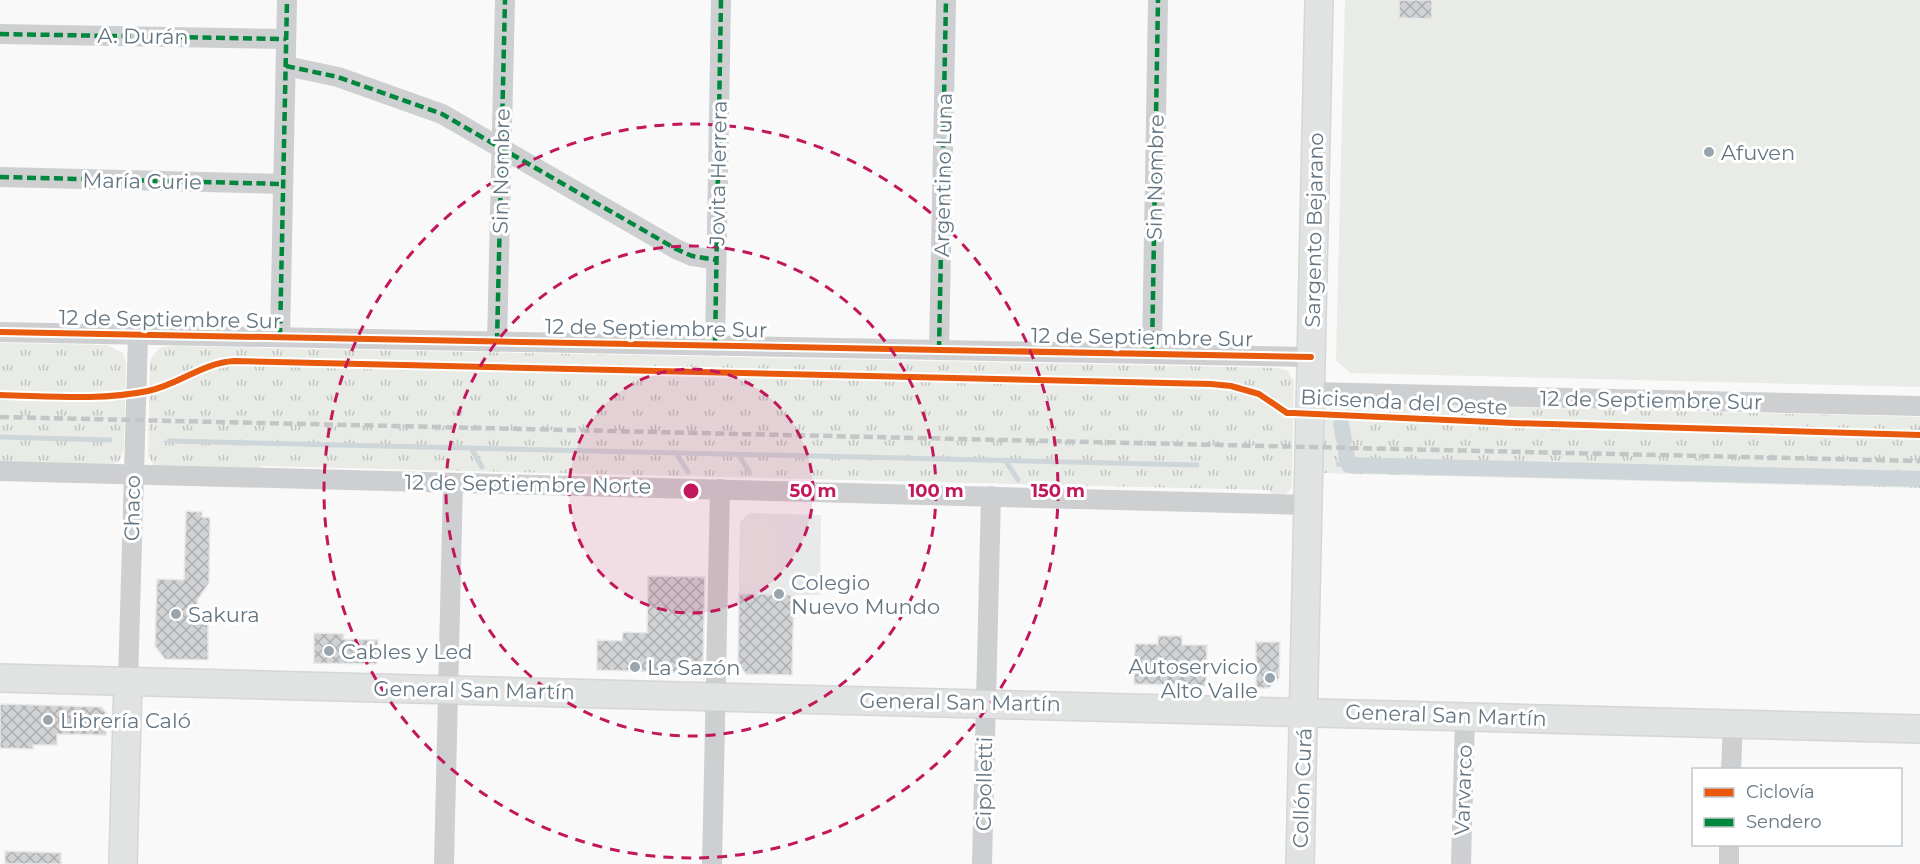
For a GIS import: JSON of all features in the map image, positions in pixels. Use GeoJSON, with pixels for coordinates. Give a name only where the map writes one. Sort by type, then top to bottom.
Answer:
{"type":"FeatureCollection","features":[{"type":"Feature","properties":{"kind":"main road","name":"Sargento Bejarano"},"geometry":{"type":"LineString","coordinates":[[1304,711],[1319,0]]}},
{"type":"Feature","properties":{"kind":"main road","name":"General San Martín"},"geometry":{"type":"LineString","coordinates":[[0,678],[1920,729]]}},
{"type":"Feature","properties":{"kind":"main road"},"geometry":{"type":"LineString","coordinates":[[123,864],[128,681]]}},
{"type":"Feature","properties":{"kind":"main road","name":"Collón Curá"},"geometry":{"type":"LineString","coordinates":[[1300,864],[1304,711]]}},
{"type":"Feature","properties":{"kind":"street"},"geometry":{"type":"LineString","coordinates":[[280,337],[287,0]]}},
{"type":"Feature","properties":{"kind":"street","name":"Sin Nombre"},"geometry":{"type":"LineString","coordinates":[[497,342],[505,0]]}},
{"type":"Feature","properties":{"kind":"street","name":"Jovita Herrera"},"geometry":{"type":"LineString","coordinates":[[715,346],[722,0]]}},
{"type":"Feature","properties":{"kind":"street","name":"Argentino Luna"},"geometry":{"type":"LineString","coordinates":[[939,350],[946,0]]}},
{"type":"Feature","properties":{"kind":"street","name":"Sin Nombre"},"geometry":{"type":"LineString","coordinates":[[1152,354],[1158,0]]}},
{"type":"Feature","properties":{"kind":"street","name":"A. Durán"},"geometry":{"type":"LineString","coordinates":[[0,34],[286,39]]}},
{"type":"Feature","properties":{"kind":"street"},"geometry":{"type":"LineString","coordinates":[[286,66],[331,75],[427,108],[502,147],[676,249],[692,256],[716,260]]}},
{"type":"Feature","properties":{"kind":"street","name":"María Curie"},"geometry":{"type":"LineString","coordinates":[[0,177],[283,184]]}},
{"type":"Feature","properties":{"kind":"street","name":"12 de Septiembre Sur"},"geometry":{"type":"LineString","coordinates":[[0,332],[1311,357]]}},
{"type":"Feature","properties":{"kind":"street","name":"Chaco"},"geometry":{"type":"LineString","coordinates":[[128,681],[138,335]]}},
{"type":"Feature","properties":{"kind":"street","name":"12 de Septiembre Sur"},"geometry":{"type":"LineString","coordinates":[[1311,392],[1920,406]]}},
{"type":"Feature","properties":{"kind":"street","name":"12 de Septiembre Norte"},"geometry":{"type":"LineString","coordinates":[[0,471],[1308,505]]}},
{"type":"Feature","properties":{"kind":"street"},"geometry":{"type":"LineString","coordinates":[[444,864],[453,483]]}},
{"type":"Feature","properties":{"kind":"street"},"geometry":{"type":"LineString","coordinates":[[712,864],[720,489]]}},
{"type":"Feature","properties":{"kind":"street"},"geometry":{"type":"LineString","coordinates":[[986,703],[991,496]]}},
{"type":"Feature","properties":{"kind":"street","name":"Cipolletti"},"geometry":{"type":"LineString","coordinates":[[982,864],[986,703]]}},
{"type":"Feature","properties":{"kind":"street","name":"Varvarco"},"geometry":{"type":"LineString","coordinates":[[1461,864],[1465,716]]}},
{"type":"Feature","properties":{"kind":"street"},"geometry":{"type":"LineString","coordinates":[[1731,768],[1732,723]]}},
{"type":"Feature","properties":{"kind":"street"},"geometry":{"type":"LineString","coordinates":[[1729,846],[1729,864]]}},
{"type":"Feature","properties":{"kind":"shaded area","name":"Colegio Nuevo Mundo"},"geometry":{"type":"Polygon","coordinates":[[[750,513],[821,515],[820,595],[794,595],[792,675],[746,674],[738,664],[740,522],[750,513]]]}},
{"type":"Feature","properties":{"kind":"green space"},"geometry":{"type":"Polygon","coordinates":[[[1345,0],[1920,0],[1920,387],[1350,373],[1336,360],[1345,0]]]}},
{"type":"Feature","properties":{"kind":"green space"},"geometry":{"type":"Polygon","coordinates":[[[0,343],[107,345],[123,353],[126,363],[124,448],[119,462],[113,464],[0,463],[0,343]]]}},
{"type":"Feature","properties":{"kind":"green space"},"geometry":{"type":"Polygon","coordinates":[[[169,346],[1279,368],[1288,371],[1294,381],[1292,487],[1284,497],[1274,498],[1269,490],[261,466],[254,471],[155,467],[148,456],[150,360],[159,348],[169,346]]]}},
{"type":"Feature","properties":{"kind":"green space"},"geometry":{"type":"Polygon","coordinates":[[[1335,403],[1920,417],[1920,488],[1321,473],[1323,410],[1335,403]]]}},
{"type":"Feature","properties":{"kind":"green space"},"geometry":{"type":"Polygon","coordinates":[[[740,522],[774,523],[773,585],[739,584],[740,522]]]}},
{"type":"Feature","properties":{"kind":"building"},"geometry":{"type":"Polygon","coordinates":[[[1399,0],[1432,0],[1432,19],[1399,18],[1399,0]]]}},
{"type":"Feature","properties":{"kind":"building","name":"Sakura"},"geometry":{"type":"Polygon","coordinates":[[[186,511],[202,512],[202,517],[210,518],[209,583],[198,599],[194,623],[208,623],[208,660],[165,659],[155,646],[157,579],[184,580],[186,511]]]}},
{"type":"Feature","properties":{"kind":"building"},"geometry":{"type":"Polygon","coordinates":[[[648,576],[705,577],[703,663],[693,673],[597,670],[597,640],[622,641],[623,632],[647,633],[648,576]]]}},
{"type":"Feature","properties":{"kind":"building"},"geometry":{"type":"Polygon","coordinates":[[[739,593],[794,595],[792,675],[746,674],[738,664],[739,593]]]}},
{"type":"Feature","properties":{"kind":"building"},"geometry":{"type":"Polygon","coordinates":[[[314,633],[344,634],[343,639],[378,640],[377,664],[314,663],[314,633]]]}},
{"type":"Feature","properties":{"kind":"building"},"geometry":{"type":"Polygon","coordinates":[[[1158,636],[1182,636],[1182,645],[1207,645],[1206,686],[1134,684],[1135,644],[1158,644],[1158,636]]]}},
{"type":"Feature","properties":{"kind":"building"},"geometry":{"type":"Polygon","coordinates":[[[1256,642],[1280,642],[1279,678],[1269,688],[1256,688],[1256,642]]]}},
{"type":"Feature","properties":{"kind":"building"},"geometry":{"type":"Polygon","coordinates":[[[0,704],[101,707],[107,714],[106,735],[57,734],[57,745],[33,745],[33,749],[0,748],[0,704]]]}},
{"type":"Feature","properties":{"kind":"building"},"geometry":{"type":"Polygon","coordinates":[[[5,851],[61,853],[61,864],[5,864],[5,851]]]}},
{"type":"Feature","properties":{"kind":"waterway"},"geometry":{"type":"LineString","coordinates":[[1341,424],[1344,440]]}},
{"type":"Feature","properties":{"kind":"waterway"},"geometry":{"type":"LineString","coordinates":[[0,437],[110,440]]}},
{"type":"Feature","properties":{"kind":"waterway"},"geometry":{"type":"LineString","coordinates":[[169,441],[1197,465]]}},
{"type":"Feature","properties":{"kind":"waterway"},"geometry":{"type":"LineString","coordinates":[[471,448],[482,467]]}},
{"type":"Feature","properties":{"kind":"waterway"},"geometry":{"type":"LineString","coordinates":[[1346,452],[1349,465],[1920,479]]}},
{"type":"Feature","properties":{"kind":"waterway"},"geometry":{"type":"LineString","coordinates":[[676,453],[688,472]]}},
{"type":"Feature","properties":{"kind":"waterway"},"geometry":{"type":"LineString","coordinates":[[738,454],[750,473]]}},
{"type":"Feature","properties":{"kind":"waterway"},"geometry":{"type":"LineString","coordinates":[[1005,460],[1018,480]]}},
{"type":"Feature","properties":{"kind":"waterway"},"geometry":{"type":"LineString","coordinates":[[1338,464],[1349,465]]}},
{"type":"Feature","properties":{"kind":"railway"},"geometry":{"type":"LineString","coordinates":[[0,417],[1920,461]]}},
{"type":"Feature","properties":{"kind":"marked path"},"geometry":{"type":"LineString","coordinates":[[280,337],[287,0]]}},
{"type":"Feature","properties":{"kind":"marked path"},"geometry":{"type":"LineString","coordinates":[[497,342],[505,0]]}},
{"type":"Feature","properties":{"kind":"marked path"},"geometry":{"type":"LineString","coordinates":[[715,346],[721,0]]}},
{"type":"Feature","properties":{"kind":"marked path"},"geometry":{"type":"LineString","coordinates":[[939,350],[946,0]]}},
{"type":"Feature","properties":{"kind":"marked path"},"geometry":{"type":"LineString","coordinates":[[1152,354],[1158,0]]}},
{"type":"Feature","properties":{"kind":"marked path"},"geometry":{"type":"LineString","coordinates":[[0,34],[286,39]]}},
{"type":"Feature","properties":{"kind":"marked path"},"geometry":{"type":"LineString","coordinates":[[286,66],[338,77],[442,114],[676,249],[692,256],[716,260]]}},
{"type":"Feature","properties":{"kind":"marked path"},"geometry":{"type":"LineString","coordinates":[[0,177],[283,184]]}},
{"type":"Feature","properties":{"kind":"cycle path"},"geometry":{"type":"LineString","coordinates":[[0,332],[1311,357]]}},
{"type":"Feature","properties":{"kind":"cycle path","name":"Bicisenda del Oeste"},"geometry":{"type":"LineString","coordinates":[[0,395],[74,397],[130,394],[159,388],[211,366],[234,361],[1211,384],[1231,386],[1259,394],[1287,413],[1513,423],[1920,435]]}},
{"type":"Feature","properties":{"kind":"place","name":"Afuven"},"geometry":{"type":"Point","coordinates":[1709,152]}},
{"type":"Feature","properties":{"kind":"place","name":"Colegio Nuevo Mundo"},"geometry":{"type":"Point","coordinates":[779,594]}},
{"type":"Feature","properties":{"kind":"place","name":"Sakura"},"geometry":{"type":"Point","coordinates":[176,614]}},
{"type":"Feature","properties":{"kind":"place","name":"Cables y Led"},"geometry":{"type":"Point","coordinates":[329,651]}},
{"type":"Feature","properties":{"kind":"place","name":"La Sazón"},"geometry":{"type":"Point","coordinates":[635,667]}},
{"type":"Feature","properties":{"kind":"place","name":"Autoservicio Alto Valle"},"geometry":{"type":"Point","coordinates":[1270,678]}},
{"type":"Feature","properties":{"kind":"place","name":"Librería Caló"},"geometry":{"type":"Point","coordinates":[48,720]}}]}
